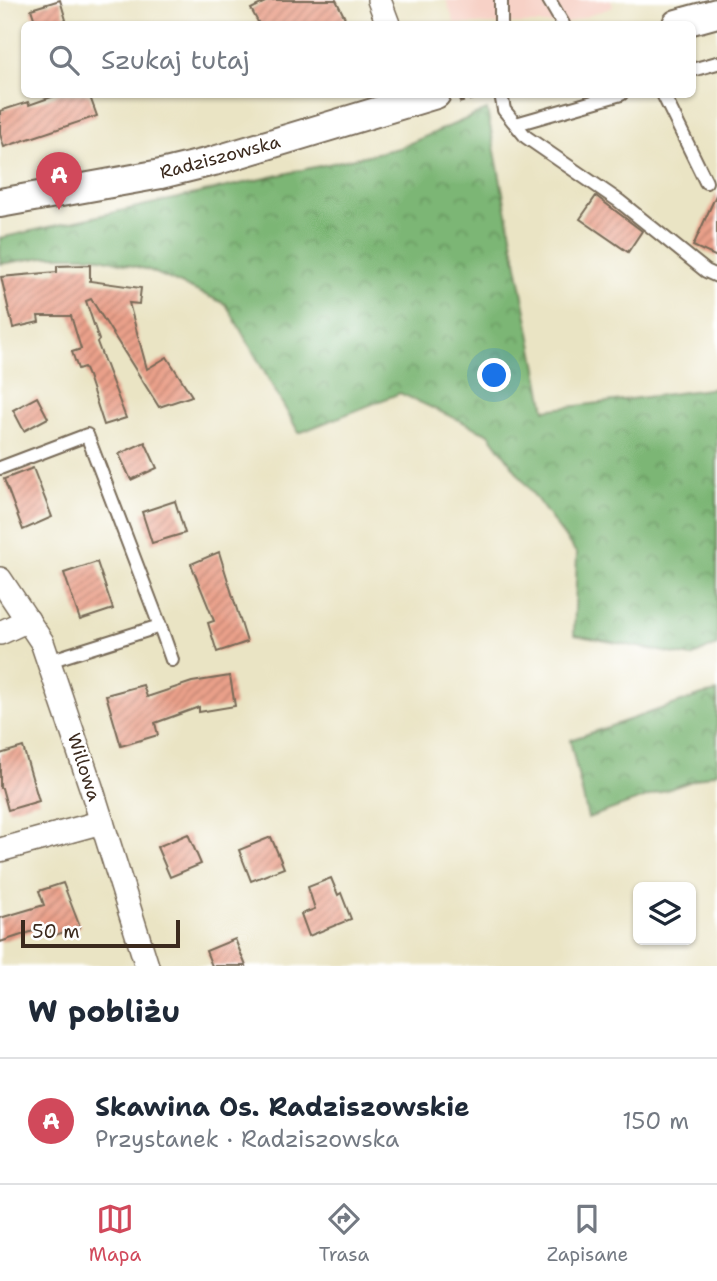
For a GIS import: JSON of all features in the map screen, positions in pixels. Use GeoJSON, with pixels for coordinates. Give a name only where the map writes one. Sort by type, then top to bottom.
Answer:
{"type":"FeatureCollection","features":[{"type":"Feature","properties":{"kind":"street"},"geometry":{"type":"LineString","coordinates":[[379,0],[387,21]]}},
{"type":"Feature","properties":{"kind":"street"},"geometry":{"type":"LineString","coordinates":[[688,21],[717,13]]}},
{"type":"Feature","properties":{"kind":"street","name":"Radziszowska"},"geometry":{"type":"LineString","coordinates":[[0,203],[174,171],[419,98]]}},
{"type":"Feature","properties":{"kind":"street","name":"Willowa"},"geometry":{"type":"LineString","coordinates":[[0,579],[42,642],[147,966]]}},
{"type":"Feature","properties":{"kind":"street"},"geometry":{"type":"LineString","coordinates":[[0,633],[28,620]]}},
{"type":"Feature","properties":{"kind":"street"},"geometry":{"type":"LineString","coordinates":[[0,850],[102,822]]}},
{"type":"Feature","properties":{"kind":"lane"},"geometry":{"type":"LineString","coordinates":[[501,21],[502,0]]}},
{"type":"Feature","properties":{"kind":"lane"},"geometry":{"type":"LineString","coordinates":[[549,0],[562,21]]}},
{"type":"Feature","properties":{"kind":"lane"},"geometry":{"type":"LineString","coordinates":[[696,68],[715,61],[717,63]]}},
{"type":"Feature","properties":{"kind":"lane"},"geometry":{"type":"LineString","coordinates":[[502,98],[504,110],[526,137],[619,201],[705,271],[717,276]]}},
{"type":"Feature","properties":{"kind":"lane"},"geometry":{"type":"LineString","coordinates":[[516,124],[607,98]]}},
{"type":"Feature","properties":{"kind":"lane"},"geometry":{"type":"LineString","coordinates":[[665,98],[706,182]]}},
{"type":"Feature","properties":{"kind":"lane"},"geometry":{"type":"LineString","coordinates":[[0,468],[87,435],[172,660]]}},
{"type":"Feature","properties":{"kind":"lane"},"geometry":{"type":"LineString","coordinates":[[48,662],[160,626]]}},
{"type":"Feature","properties":{"kind":"shaded area"},"geometry":{"type":"Polygon","coordinates":[[[446,0],[611,0],[613,7],[573,21],[454,21],[446,0]]]}},
{"type":"Feature","properties":{"kind":"green space"},"geometry":{"type":"Polygon","coordinates":[[[487,110],[545,410],[717,388],[717,645],[691,657],[574,635],[577,554],[489,434],[400,393],[299,433],[226,304],[149,270],[93,256],[50,256],[0,264],[0,238],[399,148],[487,110]]]}},
{"type":"Feature","properties":{"kind":"green space"},"geometry":{"type":"Polygon","coordinates":[[[717,692],[717,772],[588,818],[570,740],[717,692]]]}},
{"type":"Feature","properties":{"kind":"building"},"geometry":{"type":"Polygon","coordinates":[[[60,0],[66,20],[35,21],[31,9],[60,0]]]}},
{"type":"Feature","properties":{"kind":"building"},"geometry":{"type":"Polygon","coordinates":[[[269,0],[336,0],[346,21],[257,21],[251,9],[269,0]]]}},
{"type":"Feature","properties":{"kind":"building"},"geometry":{"type":"Polygon","coordinates":[[[49,98],[90,98],[97,116],[4,147],[0,134],[0,111],[28,102],[29,105],[49,98]]]}},
{"type":"Feature","properties":{"kind":"building"},"geometry":{"type":"Polygon","coordinates":[[[717,193],[717,257],[693,246],[717,193]]]}},
{"type":"Feature","properties":{"kind":"building"},"geometry":{"type":"Polygon","coordinates":[[[596,196],[642,231],[628,252],[580,219],[596,196]]]}},
{"type":"Feature","properties":{"kind":"building"},"geometry":{"type":"Polygon","coordinates":[[[90,265],[90,281],[141,288],[139,304],[129,303],[147,369],[167,357],[192,396],[159,407],[91,299],[86,301],[99,340],[97,342],[126,418],[104,425],[88,376],[84,367],[78,369],[72,352],[81,349],[71,316],[38,316],[39,322],[13,328],[1,277],[57,272],[57,266],[90,265]]]}},
{"type":"Feature","properties":{"kind":"building"},"geometry":{"type":"Polygon","coordinates":[[[37,397],[48,418],[24,431],[13,410],[37,397]]]}},
{"type":"Feature","properties":{"kind":"building"},"geometry":{"type":"Polygon","coordinates":[[[145,442],[157,468],[131,480],[119,454],[145,442]]]}},
{"type":"Feature","properties":{"kind":"building"},"geometry":{"type":"Polygon","coordinates":[[[33,468],[52,517],[23,530],[4,479],[33,468]]]}},
{"type":"Feature","properties":{"kind":"building"},"geometry":{"type":"Polygon","coordinates":[[[175,501],[185,533],[152,543],[142,512],[175,501]]]}},
{"type":"Feature","properties":{"kind":"building"},"geometry":{"type":"Polygon","coordinates":[[[219,552],[247,642],[217,652],[208,623],[214,621],[191,564],[219,552]]]}},
{"type":"Feature","properties":{"kind":"building"},"geometry":{"type":"Polygon","coordinates":[[[97,562],[113,609],[80,620],[64,573],[97,562]]]}},
{"type":"Feature","properties":{"kind":"building"},"geometry":{"type":"Polygon","coordinates":[[[230,676],[235,706],[199,712],[199,707],[155,723],[158,735],[121,746],[106,695],[143,685],[147,697],[192,682],[230,676]]]}},
{"type":"Feature","properties":{"kind":"building"},"geometry":{"type":"Polygon","coordinates":[[[23,747],[39,801],[8,810],[0,788],[0,754],[23,747]]]}},
{"type":"Feature","properties":{"kind":"building"},"geometry":{"type":"Polygon","coordinates":[[[188,834],[201,864],[170,877],[157,847],[188,834]]]}},
{"type":"Feature","properties":{"kind":"building"},"geometry":{"type":"Polygon","coordinates":[[[271,837],[284,868],[251,881],[239,850],[271,837]]]}},
{"type":"Feature","properties":{"kind":"building"},"geometry":{"type":"Polygon","coordinates":[[[331,878],[338,895],[341,893],[351,919],[309,936],[301,914],[315,909],[308,887],[331,878]]]}},
{"type":"Feature","properties":{"kind":"building"},"geometry":{"type":"Polygon","coordinates":[[[63,883],[80,927],[52,936],[49,926],[0,942],[0,918],[44,905],[39,891],[63,883]]]}},
{"type":"Feature","properties":{"kind":"building"},"geometry":{"type":"Polygon","coordinates":[[[235,939],[246,966],[212,966],[206,951],[235,939]]]}},
{"type":"Feature","properties":{"kind":"place","name":"Skawina Os. Radziszowskie"},"geometry":{"type":"Point","coordinates":[59,210]}}]}
